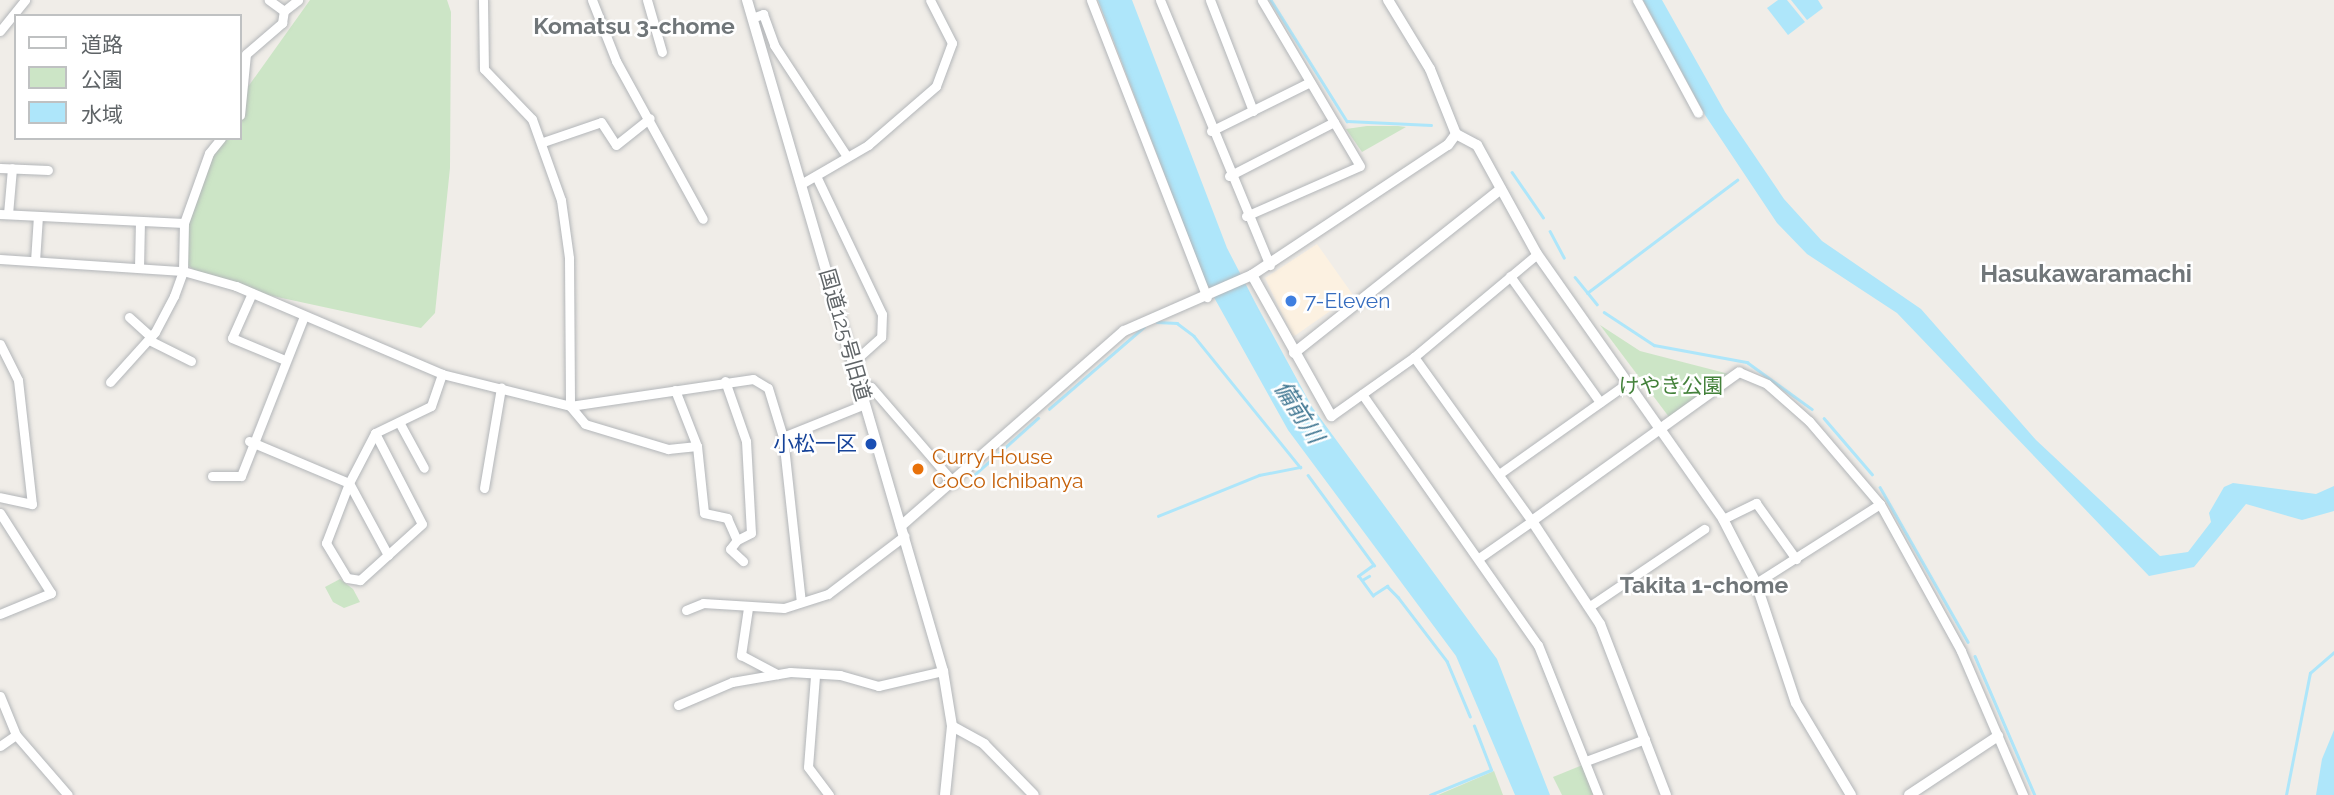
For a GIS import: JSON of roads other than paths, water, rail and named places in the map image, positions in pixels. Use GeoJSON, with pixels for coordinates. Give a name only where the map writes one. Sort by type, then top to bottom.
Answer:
{"type":"FeatureCollection","features":[{"type":"Feature","properties":{"kind":"street"},"geometry":{"type":"LineString","coordinates":[[0,30],[25,0]]}},
{"type":"Feature","properties":{"kind":"street"},"geometry":{"type":"LineString","coordinates":[[269,0],[284,11]]}},
{"type":"Feature","properties":{"kind":"street"},"geometry":{"type":"LineString","coordinates":[[242,73],[243,51],[282,23],[284,11],[298,0]]}},
{"type":"Feature","properties":{"kind":"street"},"geometry":{"type":"LineString","coordinates":[[483,0],[484,69],[532,119],[543,142],[569,258],[570,406],[585,424],[668,449],[697,446]]}},
{"type":"Feature","properties":{"kind":"street"},"geometry":{"type":"LineString","coordinates":[[592,0],[616,61],[650,118],[703,219]]}},
{"type":"Feature","properties":{"kind":"street"},"geometry":{"type":"LineString","coordinates":[[647,0],[662,52]]}},
{"type":"Feature","properties":{"kind":"street","name":"国道125号旧道"},"geometry":{"type":"LineString","coordinates":[[747,0],[943,671],[952,726],[945,795]]}},
{"type":"Feature","properties":{"kind":"street"},"geometry":{"type":"LineString","coordinates":[[802,184],[817,178],[846,155],[868,145],[936,86],[952,43],[930,0]]}},
{"type":"Feature","properties":{"kind":"street"},"geometry":{"type":"LineString","coordinates":[[1091,0],[1209,296]]}},
{"type":"Feature","properties":{"kind":"street"},"geometry":{"type":"LineString","coordinates":[[1160,0],[1229,176],[1270,265]]}},
{"type":"Feature","properties":{"kind":"street"},"geometry":{"type":"LineString","coordinates":[[1210,0],[1253,111]]}},
{"type":"Feature","properties":{"kind":"street"},"geometry":{"type":"LineString","coordinates":[[1246,216],[1360,166],[1308,83],[1262,0]]}},
{"type":"Feature","properties":{"kind":"street"},"geometry":{"type":"LineString","coordinates":[[1388,0],[1430,69],[1456,134],[1477,145],[1537,254],[1723,519],[1756,583],[1796,704],[1851,795]]}},
{"type":"Feature","properties":{"kind":"street"},"geometry":{"type":"LineString","coordinates":[[1637,0],[1698,113]]}},
{"type":"Feature","properties":{"kind":"street"},"geometry":{"type":"LineString","coordinates":[[752,18],[763,13],[774,45],[846,155]]}},
{"type":"Feature","properties":{"kind":"street"},"geometry":{"type":"LineString","coordinates":[[1211,131],[1308,83]]}},
{"type":"Feature","properties":{"kind":"street"},"geometry":{"type":"LineString","coordinates":[[543,142],[601,122],[616,145],[650,118]]}},
{"type":"Feature","properties":{"kind":"street"},"geometry":{"type":"LineString","coordinates":[[1229,176],[1334,122]]}},
{"type":"Feature","properties":{"kind":"street"},"geometry":{"type":"LineString","coordinates":[[686,610],[703,603],[748,608],[801,602],[860,573],[954,483],[1124,331],[1209,296],[1270,265],[1456,134]]}},
{"type":"Feature","properties":{"kind":"street"},"geometry":{"type":"LineString","coordinates":[[110,382],[150,338],[183,271],[184,223],[209,153],[219,140]]}},
{"type":"Feature","properties":{"kind":"street"},"geometry":{"type":"LineString","coordinates":[[0,168],[48,170]]}},
{"type":"Feature","properties":{"kind":"street"},"geometry":{"type":"LineString","coordinates":[[12,168],[4,214],[184,223]]}},
{"type":"Feature","properties":{"kind":"street"},"geometry":{"type":"LineString","coordinates":[[817,178],[882,314],[881,337],[853,362]]}},
{"type":"Feature","properties":{"kind":"street"},"geometry":{"type":"LineString","coordinates":[[1294,353],[1501,189]]}},
{"type":"Feature","properties":{"kind":"street"},"geometry":{"type":"LineString","coordinates":[[34,261],[38,216]]}},
{"type":"Feature","properties":{"kind":"street"},"geometry":{"type":"LineString","coordinates":[[139,268],[140,221]]}},
{"type":"Feature","properties":{"kind":"street"},"geometry":{"type":"LineString","coordinates":[[1250,276],[1331,416],[1414,357],[1537,254]]}},
{"type":"Feature","properties":{"kind":"street"},"geometry":{"type":"LineString","coordinates":[[0,259],[183,271],[252,293],[442,374],[570,406],[753,379],[768,388],[783,437],[801,602]]}},
{"type":"Feature","properties":{"kind":"street"},"geometry":{"type":"LineString","coordinates":[[1510,276],[1600,402]]}},
{"type":"Feature","properties":{"kind":"street"},"geometry":{"type":"LineString","coordinates":[[252,293],[232,338],[285,360]]}},
{"type":"Feature","properties":{"kind":"street"},"geometry":{"type":"LineString","coordinates":[[212,476],[241,476],[249,441],[304,316]]}},
{"type":"Feature","properties":{"kind":"street"},"geometry":{"type":"LineString","coordinates":[[129,317],[150,338],[191,361]]}},
{"type":"Feature","properties":{"kind":"street"},"geometry":{"type":"LineString","coordinates":[[0,344],[18,380],[32,504],[0,497]]}},
{"type":"Feature","properties":{"kind":"street"},"geometry":{"type":"LineString","coordinates":[[1414,357],[1590,606],[1666,795]]}},
{"type":"Feature","properties":{"kind":"street"},"geometry":{"type":"LineString","coordinates":[[1479,558],[1740,372],[1766,384],[1809,421],[1881,504],[1943,614],[2023,795]]}},
{"type":"Feature","properties":{"kind":"street"},"geometry":{"type":"LineString","coordinates":[[375,433],[422,524],[360,580],[348,578],[326,543],[349,483],[375,433],[431,406],[442,374]]}},
{"type":"Feature","properties":{"kind":"street"},"geometry":{"type":"LineString","coordinates":[[725,382],[746,441],[751,533],[737,540],[730,549],[743,561]]}},
{"type":"Feature","properties":{"kind":"street"},"geometry":{"type":"LineString","coordinates":[[1499,474],[1629,382]]}},
{"type":"Feature","properties":{"kind":"street"},"geometry":{"type":"LineString","coordinates":[[860,384],[872,387],[954,483]]}},
{"type":"Feature","properties":{"kind":"street"},"geometry":{"type":"LineString","coordinates":[[484,488],[501,387]]}},
{"type":"Feature","properties":{"kind":"street"},"geometry":{"type":"LineString","coordinates":[[675,390],[697,446],[704,513],[727,518],[737,540]]}},
{"type":"Feature","properties":{"kind":"street"},"geometry":{"type":"LineString","coordinates":[[1362,394],[1538,645],[1598,795]]}},
{"type":"Feature","properties":{"kind":"street"},"geometry":{"type":"LineString","coordinates":[[783,437],[865,404]]}},
{"type":"Feature","properties":{"kind":"street"},"geometry":{"type":"LineString","coordinates":[[399,422],[424,468]]}},
{"type":"Feature","properties":{"kind":"street"},"geometry":{"type":"LineString","coordinates":[[249,441],[349,483],[388,555]]}},
{"type":"Feature","properties":{"kind":"street"},"geometry":{"type":"LineString","coordinates":[[1723,519],[1756,503],[1796,559]]}},
{"type":"Feature","properties":{"kind":"street"},"geometry":{"type":"LineString","coordinates":[[1756,583],[1881,504]]}},
{"type":"Feature","properties":{"kind":"street"},"geometry":{"type":"LineString","coordinates":[[0,513],[51,593],[0,614]]}},
{"type":"Feature","properties":{"kind":"street"},"geometry":{"type":"LineString","coordinates":[[1590,606],[1704,529]]}},
{"type":"Feature","properties":{"kind":"street"},"geometry":{"type":"LineString","coordinates":[[748,608],[741,655],[777,674]]}},
{"type":"Feature","properties":{"kind":"street"},"geometry":{"type":"LineString","coordinates":[[678,705],[706,690],[777,674],[840,675],[878,686],[943,671]]}},
{"type":"Feature","properties":{"kind":"street"},"geometry":{"type":"LineString","coordinates":[[816,676],[808,767],[829,795]]}},
{"type":"Feature","properties":{"kind":"street"},"geometry":{"type":"LineString","coordinates":[[0,696],[16,735],[68,795]]}},
{"type":"Feature","properties":{"kind":"street"},"geometry":{"type":"LineString","coordinates":[[952,726],[984,744],[1034,795]]}},
{"type":"Feature","properties":{"kind":"street"},"geometry":{"type":"LineString","coordinates":[[0,746],[16,735]]}},
{"type":"Feature","properties":{"kind":"street"},"geometry":{"type":"LineString","coordinates":[[1909,795],[1998,736]]}},
{"type":"Feature","properties":{"kind":"street"},"geometry":{"type":"LineString","coordinates":[[1586,761],[1645,739]]}},
{"type":"Feature","properties":{"kind":"water","name":"備前川"},"geometry":{"type":"Polygon","coordinates":[[[1098,0],[1132,0],[1227,248],[1256,304],[1312,407],[1497,659],[1550,795],[1515,795],[1456,656],[1288,430],[1206,283],[1098,0]]]}},
{"type":"Feature","properties":{"kind":"water"},"geometry":{"type":"Polygon","coordinates":[[[1643,0],[1662,0],[1725,112],[1784,199],[1822,241],[1921,309],[2036,440],[2160,556],[2188,552],[2211,522],[2209,513],[2224,487],[2233,483],[2316,494],[2334,486],[2334,511],[2302,520],[2246,504],[2194,567],[2149,576],[1897,313],[1807,254],[1777,223],[1705,115],[1643,0]]]}},
{"type":"Feature","properties":{"kind":"water"},"geometry":{"type":"Polygon","coordinates":[[[1778,0],[1787,0],[1805,22],[1788,35],[1767,8],[1778,0]]]}},
{"type":"Feature","properties":{"kind":"water"},"geometry":{"type":"Polygon","coordinates":[[[1791,0],[1818,0],[1823,8],[1807,20],[1791,0]]]}},
{"type":"Feature","properties":{"kind":"water"},"geometry":{"type":"Polygon","coordinates":[[[2334,730],[2334,795],[2316,795],[2322,759],[2334,730]]]}},
{"type":"Feature","properties":{"kind":"waterway"},"geometry":{"type":"LineString","coordinates":[[1271,0],[1347,121],[1431,125]]}},
{"type":"Feature","properties":{"kind":"waterway"},"geometry":{"type":"LineString","coordinates":[[1512,172],[1543,217]]}},
{"type":"Feature","properties":{"kind":"waterway"},"geometry":{"type":"LineString","coordinates":[[1587,293],[1737,180]]}},
{"type":"Feature","properties":{"kind":"waterway"},"geometry":{"type":"LineString","coordinates":[[1550,231],[1564,257]]}},
{"type":"Feature","properties":{"kind":"waterway"},"geometry":{"type":"LineString","coordinates":[[1575,277],[1597,304]]}},
{"type":"Feature","properties":{"kind":"waterway"},"geometry":{"type":"LineString","coordinates":[[1604,312],[1654,345],[1747,362],[1812,409]]}},
{"type":"Feature","properties":{"kind":"waterway"},"geometry":{"type":"LineString","coordinates":[[1157,322],[1177,323],[1194,336],[1300,467]]}},
{"type":"Feature","properties":{"kind":"waterway"},"geometry":{"type":"LineString","coordinates":[[1049,409],[1144,327]]}},
{"type":"Feature","properties":{"kind":"waterway"},"geometry":{"type":"LineString","coordinates":[[973,476],[1038,418]]}},
{"type":"Feature","properties":{"kind":"waterway"},"geometry":{"type":"LineString","coordinates":[[1824,418],[1872,474]]}},
{"type":"Feature","properties":{"kind":"waterway"},"geometry":{"type":"LineString","coordinates":[[1158,516],[1259,475],[1300,467]]}},
{"type":"Feature","properties":{"kind":"waterway"},"geometry":{"type":"LineString","coordinates":[[1308,475],[1374,565],[1359,576],[1373,595],[1387,586],[1398,597],[1447,661],[1470,716]]}},
{"type":"Feature","properties":{"kind":"waterway"},"geometry":{"type":"LineString","coordinates":[[1880,487],[1968,642]]}},
{"type":"Feature","properties":{"kind":"waterway"},"geometry":{"type":"LineString","coordinates":[[1362,580],[1369,576]]}},
{"type":"Feature","properties":{"kind":"waterway"},"geometry":{"type":"LineString","coordinates":[[2286,795],[2310,673],[2334,652]]}},
{"type":"Feature","properties":{"kind":"waterway"},"geometry":{"type":"LineString","coordinates":[[1975,656],[2035,795]]}},
{"type":"Feature","properties":{"kind":"waterway"},"geometry":{"type":"LineString","coordinates":[[1430,795],[1491,770],[1474,726]]}},
{"type":"Feature","properties":{"kind":"place","name":"7-Eleven"},"geometry":{"type":"Point","coordinates":[1291,301]}},
{"type":"Feature","properties":{"kind":"place","name":"小松一区"},"geometry":{"type":"Point","coordinates":[871,444]}},
{"type":"Feature","properties":{"kind":"place","name":"Curry House CoCo Ichibanya"},"geometry":{"type":"Point","coordinates":[918,469]}},
{"type":"Feature","properties":{"kind":"district","name":"Komatsu 3-chome"},"geometry":{"type":"Point","coordinates":[634,26]}},
{"type":"Feature","properties":{"kind":"district","name":"Hasukawaramachi"},"geometry":{"type":"Point","coordinates":[2086,274]}},
{"type":"Feature","properties":{"kind":"district","name":"Takita 1-chome"},"geometry":{"type":"Point","coordinates":[1704,585]}},
{"type":"Feature","properties":{"kind":"park label","name":"けやき公園"},"geometry":{"type":"Point","coordinates":[1671,386]}}]}
